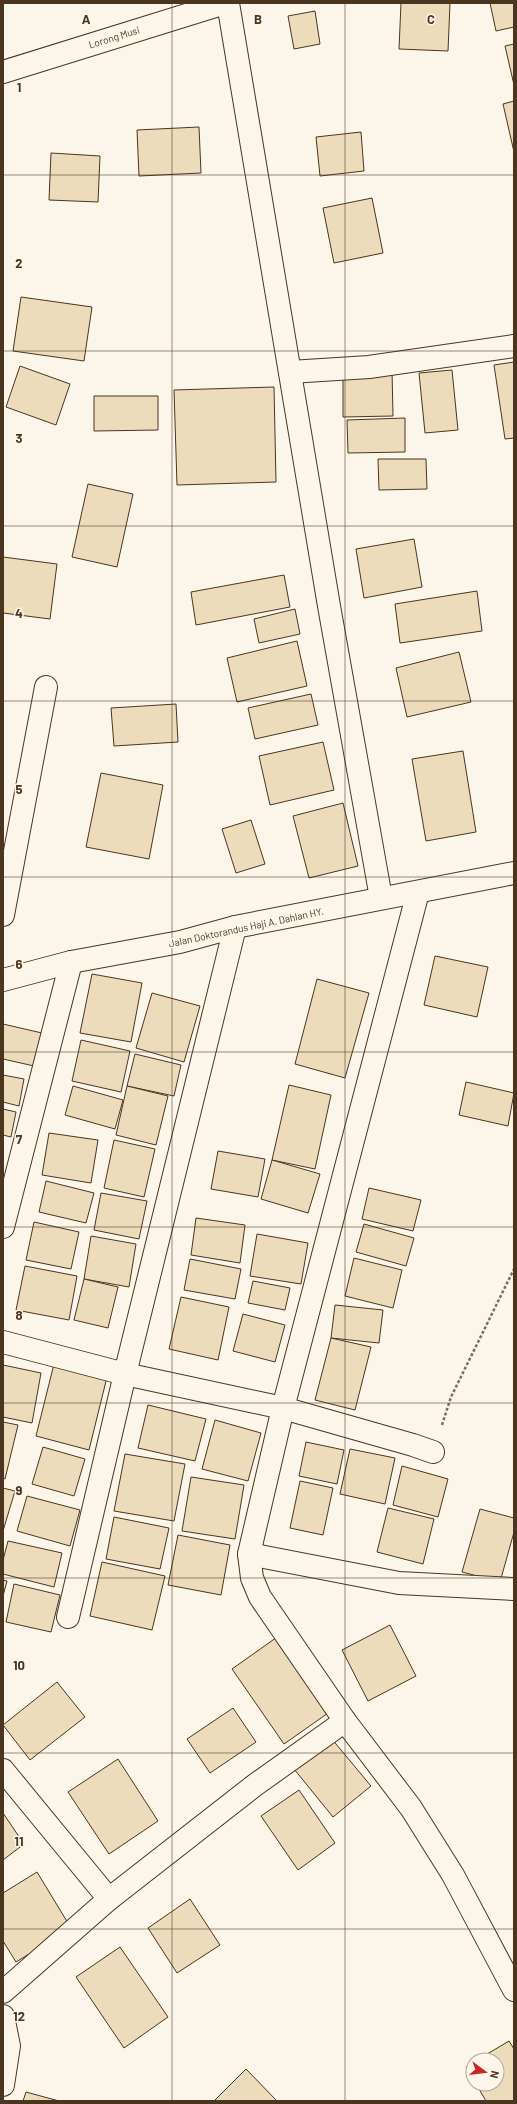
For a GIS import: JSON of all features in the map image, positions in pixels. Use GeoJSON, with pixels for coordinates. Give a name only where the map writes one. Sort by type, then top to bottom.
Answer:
{"type":"FeatureCollection","features":[{"type":"Feature","properties":{"kind":"street","name":"Lorong Musi"},"geometry":{"type":"LineString","coordinates":[[3,72],[225,3]]}},
{"type":"Feature","properties":{"kind":"street"},"geometry":{"type":"LineString","coordinates":[[228,3],[381,898]]}},
{"type":"Feature","properties":{"kind":"street"},"geometry":{"type":"LineString","coordinates":[[290,372],[369,367],[514,346]]}},
{"type":"Feature","properties":{"kind":"street"},"geometry":{"type":"LineString","coordinates":[[3,915],[46,687]]}},
{"type":"Feature","properties":{"kind":"street","name":"Jalan Doktorandus Haji A. Dahlan HY."},"geometry":{"type":"LineString","coordinates":[[3,980],[71,962],[180,942],[235,927],[514,873]]}},
{"type":"Feature","properties":{"kind":"street"},"geometry":{"type":"LineString","coordinates":[[418,892],[283,1408],[249,1554],[252,1578],[260,1597],[345,1721],[411,1808],[453,1875],[514,1990]]}},
{"type":"Feature","properties":{"kind":"street"},"geometry":{"type":"LineString","coordinates":[[68,1618],[125,1374],[235,927]]}},
{"type":"Feature","properties":{"kind":"street"},"geometry":{"type":"LineString","coordinates":[[3,1227],[71,962]]}},
{"type":"Feature","properties":{"kind":"street"},"geometry":{"type":"LineString","coordinates":[[3,1342],[125,1374],[283,1408],[433,1452]]}},
{"type":"Feature","properties":{"kind":"street"},"geometry":{"type":"LineString","coordinates":[[249,1554],[400,1583],[513,1589]]}},
{"type":"Feature","properties":{"kind":"street"},"geometry":{"type":"LineString","coordinates":[[3,1992],[109,1899],[255,1785],[345,1721]]}},
{"type":"Feature","properties":{"kind":"street"},"geometry":{"type":"LineString","coordinates":[[3,1770],[109,1899]]}},
{"type":"Feature","properties":{"kind":"street"},"geometry":{"type":"LineString","coordinates":[[3,2016],[9,2046],[3,2085]]}},
{"type":"Feature","properties":{"kind":"path"},"geometry":{"type":"LineString","coordinates":[[433,1452],[451,1397],[514,1269]]}},
{"type":"Feature","properties":{"kind":"building"},"geometry":{"type":"Polygon","coordinates":[[[401,3],[450,3],[448,51],[399,49],[401,3]]]}},
{"type":"Feature","properties":{"kind":"building"},"geometry":{"type":"Polygon","coordinates":[[[490,3],[514,3],[514,27],[496,31],[490,3]]]}},
{"type":"Feature","properties":{"kind":"building"},"geometry":{"type":"Polygon","coordinates":[[[315,11],[320,44],[294,49],[288,16],[315,11]]]}},
{"type":"Feature","properties":{"kind":"building"},"geometry":{"type":"Polygon","coordinates":[[[514,44],[514,85],[505,46],[514,44]]]}},
{"type":"Feature","properties":{"kind":"building"},"geometry":{"type":"Polygon","coordinates":[[[514,101],[514,152],[503,104],[514,101]]]}},
{"type":"Feature","properties":{"kind":"building"},"geometry":{"type":"Polygon","coordinates":[[[199,127],[201,173],[139,176],[137,130],[199,127]]]}},
{"type":"Feature","properties":{"kind":"building"},"geometry":{"type":"Polygon","coordinates":[[[361,132],[364,171],[320,176],[316,137],[361,132]]]}},
{"type":"Feature","properties":{"kind":"building"},"geometry":{"type":"Polygon","coordinates":[[[51,153],[100,156],[98,202],[49,200],[51,153]]]}},
{"type":"Feature","properties":{"kind":"building"},"geometry":{"type":"Polygon","coordinates":[[[372,198],[383,253],[334,263],[323,208],[372,198]]]}},
{"type":"Feature","properties":{"kind":"building"},"geometry":{"type":"Polygon","coordinates":[[[21,297],[92,307],[84,361],[13,351],[21,297]]]}},
{"type":"Feature","properties":{"kind":"building"},"geometry":{"type":"Polygon","coordinates":[[[514,362],[514,438],[505,439],[494,365],[514,362]]]}},
{"type":"Feature","properties":{"kind":"building"},"geometry":{"type":"Polygon","coordinates":[[[20,366],[70,384],[56,425],[6,407],[20,366]]]}},
{"type":"Feature","properties":{"kind":"building"},"geometry":{"type":"Polygon","coordinates":[[[392,370],[393,416],[343,417],[343,371],[392,370]]]}},
{"type":"Feature","properties":{"kind":"building"},"geometry":{"type":"Polygon","coordinates":[[[452,370],[458,430],[425,433],[419,373],[452,370]]]}},
{"type":"Feature","properties":{"kind":"building"},"geometry":{"type":"Polygon","coordinates":[[[274,387],[276,482],[177,485],[174,390],[274,387]]]}},
{"type":"Feature","properties":{"kind":"building"},"geometry":{"type":"Polygon","coordinates":[[[94,396],[158,396],[158,430],[94,431],[94,396]]]}},
{"type":"Feature","properties":{"kind":"building"},"geometry":{"type":"Polygon","coordinates":[[[405,418],[405,452],[348,453],[347,420],[405,418]]]}},
{"type":"Feature","properties":{"kind":"building"},"geometry":{"type":"Polygon","coordinates":[[[378,459],[426,459],[427,489],[379,490],[378,459]]]}},
{"type":"Feature","properties":{"kind":"building"},"geometry":{"type":"Polygon","coordinates":[[[88,484],[133,494],[117,567],[72,557],[88,484]]]}},
{"type":"Feature","properties":{"kind":"building"},"geometry":{"type":"Polygon","coordinates":[[[414,539],[422,587],[364,598],[356,549],[414,539]]]}},
{"type":"Feature","properties":{"kind":"building"},"geometry":{"type":"Polygon","coordinates":[[[3,557],[57,564],[50,619],[3,613],[3,557]]]}},
{"type":"Feature","properties":{"kind":"building"},"geometry":{"type":"Polygon","coordinates":[[[284,575],[290,607],[196,625],[191,592],[284,575]]]}},
{"type":"Feature","properties":{"kind":"building"},"geometry":{"type":"Polygon","coordinates":[[[477,591],[482,631],[400,643],[395,604],[477,591]]]}},
{"type":"Feature","properties":{"kind":"building"},"geometry":{"type":"Polygon","coordinates":[[[295,609],[300,634],[259,643],[254,619],[295,609]]]}},
{"type":"Feature","properties":{"kind":"building"},"geometry":{"type":"Polygon","coordinates":[[[297,641],[307,686],[237,702],[227,658],[297,641]]]}},
{"type":"Feature","properties":{"kind":"building"},"geometry":{"type":"Polygon","coordinates":[[[459,652],[471,702],[407,717],[396,668],[459,652]]]}},
{"type":"Feature","properties":{"kind":"building"},"geometry":{"type":"Polygon","coordinates":[[[311,694],[318,725],[255,739],[248,708],[311,694]]]}},
{"type":"Feature","properties":{"kind":"building"},"geometry":{"type":"Polygon","coordinates":[[[176,704],[178,742],[114,746],[111,708],[176,704]]]}},
{"type":"Feature","properties":{"kind":"building"},"geometry":{"type":"Polygon","coordinates":[[[323,742],[334,790],[270,805],[259,756],[323,742]]]}},
{"type":"Feature","properties":{"kind":"building"},"geometry":{"type":"Polygon","coordinates":[[[463,751],[476,832],[426,841],[412,759],[463,751]]]}},
{"type":"Feature","properties":{"kind":"building"},"geometry":{"type":"Polygon","coordinates":[[[101,773],[163,785],[149,859],[86,847],[101,773]]]}},
{"type":"Feature","properties":{"kind":"building"},"geometry":{"type":"Polygon","coordinates":[[[343,803],[358,866],[309,878],[293,816],[343,803]]]}},
{"type":"Feature","properties":{"kind":"building"},"geometry":{"type":"Polygon","coordinates":[[[251,820],[265,864],[236,873],[222,829],[251,820]]]}},
{"type":"Feature","properties":{"kind":"building"},"geometry":{"type":"Polygon","coordinates":[[[435,956],[488,967],[477,1017],[424,1005],[435,956]]]}},
{"type":"Feature","properties":{"kind":"building"},"geometry":{"type":"Polygon","coordinates":[[[92,974],[142,983],[131,1042],[80,1033],[92,974]]]}},
{"type":"Feature","properties":{"kind":"building"},"geometry":{"type":"Polygon","coordinates":[[[317,979],[369,993],[345,1078],[295,1064],[317,979]]]}},
{"type":"Feature","properties":{"kind":"building"},"geometry":{"type":"Polygon","coordinates":[[[152,993],[200,1006],[184,1062],[136,1048],[152,993]]]}},
{"type":"Feature","properties":{"kind":"building"},"geometry":{"type":"Polygon","coordinates":[[[3,1024],[42,1033],[34,1066],[3,1059],[3,1024]]]}},
{"type":"Feature","properties":{"kind":"building"},"geometry":{"type":"Polygon","coordinates":[[[81,1040],[130,1051],[121,1092],[72,1081],[81,1040]]]}},
{"type":"Feature","properties":{"kind":"building"},"geometry":{"type":"Polygon","coordinates":[[[135,1054],[181,1065],[174,1096],[127,1086],[135,1054]]]}},
{"type":"Feature","properties":{"kind":"building"},"geometry":{"type":"Polygon","coordinates":[[[3,1075],[24,1079],[19,1106],[3,1102],[3,1075]]]}},
{"type":"Feature","properties":{"kind":"building"},"geometry":{"type":"Polygon","coordinates":[[[466,1082],[514,1093],[508,1126],[459,1115],[466,1082]]]}},
{"type":"Feature","properties":{"kind":"building"},"geometry":{"type":"Polygon","coordinates":[[[289,1085],[331,1095],[315,1169],[272,1160],[289,1085]]]}},
{"type":"Feature","properties":{"kind":"building"},"geometry":{"type":"Polygon","coordinates":[[[73,1086],[123,1100],[115,1129],[65,1115],[73,1086]]]}},
{"type":"Feature","properties":{"kind":"building"},"geometry":{"type":"Polygon","coordinates":[[[127,1086],[168,1096],[156,1145],[116,1135],[127,1086]]]}},
{"type":"Feature","properties":{"kind":"building"},"geometry":{"type":"Polygon","coordinates":[[[3,1109],[16,1112],[11,1137],[3,1135],[3,1109]]]}},
{"type":"Feature","properties":{"kind":"building"},"geometry":{"type":"Polygon","coordinates":[[[49,1133],[98,1140],[91,1183],[42,1175],[49,1133]]]}},
{"type":"Feature","properties":{"kind":"building"},"geometry":{"type":"Polygon","coordinates":[[[114,1140],[155,1149],[144,1197],[104,1188],[114,1140]]]}},
{"type":"Feature","properties":{"kind":"building"},"geometry":{"type":"Polygon","coordinates":[[[218,1151],[265,1159],[258,1197],[211,1189],[218,1151]]]}},
{"type":"Feature","properties":{"kind":"building"},"geometry":{"type":"Polygon","coordinates":[[[272,1160],[320,1174],[308,1213],[261,1199],[272,1160]]]}},
{"type":"Feature","properties":{"kind":"building"},"geometry":{"type":"Polygon","coordinates":[[[46,1181],[94,1193],[86,1223],[39,1212],[46,1181]]]}},
{"type":"Feature","properties":{"kind":"building"},"geometry":{"type":"Polygon","coordinates":[[[369,1188],[421,1200],[413,1231],[362,1219],[369,1188]]]}},
{"type":"Feature","properties":{"kind":"building"},"geometry":{"type":"Polygon","coordinates":[[[101,1193],[147,1201],[139,1239],[94,1230],[101,1193]]]}},
{"type":"Feature","properties":{"kind":"building"},"geometry":{"type":"Polygon","coordinates":[[[196,1218],[245,1225],[240,1263],[191,1255],[196,1218]]]}},
{"type":"Feature","properties":{"kind":"building"},"geometry":{"type":"Polygon","coordinates":[[[34,1222],[79,1232],[71,1269],[26,1260],[34,1222]]]}},
{"type":"Feature","properties":{"kind":"building"},"geometry":{"type":"Polygon","coordinates":[[[364,1224],[414,1238],[406,1266],[356,1252],[364,1224]]]}},
{"type":"Feature","properties":{"kind":"building"},"geometry":{"type":"Polygon","coordinates":[[[257,1234],[308,1243],[301,1284],[250,1276],[257,1234]]]}},
{"type":"Feature","properties":{"kind":"building"},"geometry":{"type":"Polygon","coordinates":[[[91,1236],[136,1244],[129,1287],[84,1279],[91,1236]]]}},
{"type":"Feature","properties":{"kind":"building"},"geometry":{"type":"Polygon","coordinates":[[[354,1258],[402,1270],[393,1308],[345,1296],[354,1258]]]}},
{"type":"Feature","properties":{"kind":"building"},"geometry":{"type":"Polygon","coordinates":[[[190,1259],[241,1269],[235,1299],[184,1290],[190,1259]]]}},
{"type":"Feature","properties":{"kind":"building"},"geometry":{"type":"Polygon","coordinates":[[[25,1266],[77,1276],[69,1320],[16,1310],[25,1266]]]}},
{"type":"Feature","properties":{"kind":"building"},"geometry":{"type":"Polygon","coordinates":[[[84,1279],[118,1287],[108,1328],[74,1320],[84,1279]]]}},
{"type":"Feature","properties":{"kind":"building"},"geometry":{"type":"Polygon","coordinates":[[[253,1281],[290,1288],[285,1310],[248,1303],[253,1281]]]}},
{"type":"Feature","properties":{"kind":"building"},"geometry":{"type":"Polygon","coordinates":[[[181,1297],[229,1307],[218,1360],[169,1349],[181,1297]]]}},
{"type":"Feature","properties":{"kind":"building"},"geometry":{"type":"Polygon","coordinates":[[[335,1305],[383,1310],[379,1343],[331,1338],[335,1305]]]}},
{"type":"Feature","properties":{"kind":"building"},"geometry":{"type":"Polygon","coordinates":[[[243,1314],[285,1325],[275,1362],[233,1351],[243,1314]]]}},
{"type":"Feature","properties":{"kind":"building"},"geometry":{"type":"Polygon","coordinates":[[[331,1338],[371,1347],[355,1410],[315,1400],[331,1338]]]}},
{"type":"Feature","properties":{"kind":"building"},"geometry":{"type":"Polygon","coordinates":[[[54,1364],[107,1377],[89,1450],[36,1436],[54,1364]]]}},
{"type":"Feature","properties":{"kind":"building"},"geometry":{"type":"Polygon","coordinates":[[[3,1365],[41,1373],[32,1423],[3,1417],[3,1365]]]}},
{"type":"Feature","properties":{"kind":"building"},"geometry":{"type":"Polygon","coordinates":[[[148,1405],[206,1419],[195,1461],[138,1448],[148,1405]]]}},
{"type":"Feature","properties":{"kind":"building"},"geometry":{"type":"Polygon","coordinates":[[[215,1420],[261,1433],[248,1481],[202,1469],[215,1420]]]}},
{"type":"Feature","properties":{"kind":"building"},"geometry":{"type":"Polygon","coordinates":[[[3,1422],[18,1425],[5,1479],[3,1478],[3,1422]]]}},
{"type":"Feature","properties":{"kind":"building"},"geometry":{"type":"Polygon","coordinates":[[[306,1442],[344,1450],[337,1484],[299,1476],[306,1442]]]}},
{"type":"Feature","properties":{"kind":"building"},"geometry":{"type":"Polygon","coordinates":[[[43,1447],[85,1459],[74,1496],[32,1484],[43,1447]]]}},
{"type":"Feature","properties":{"kind":"building"},"geometry":{"type":"Polygon","coordinates":[[[350,1449],[395,1458],[385,1504],[340,1494],[350,1449]]]}},
{"type":"Feature","properties":{"kind":"building"},"geometry":{"type":"Polygon","coordinates":[[[125,1454],[185,1464],[174,1521],[114,1511],[125,1454]]]}},
{"type":"Feature","properties":{"kind":"building"},"geometry":{"type":"Polygon","coordinates":[[[402,1466],[448,1479],[438,1517],[393,1505],[402,1466]]]}},
{"type":"Feature","properties":{"kind":"building"},"geometry":{"type":"Polygon","coordinates":[[[191,1477],[244,1485],[235,1539],[182,1531],[191,1477]]]}},
{"type":"Feature","properties":{"kind":"building"},"geometry":{"type":"Polygon","coordinates":[[[300,1481],[333,1488],[323,1535],[290,1528],[300,1481]]]}},
{"type":"Feature","properties":{"kind":"building"},"geometry":{"type":"Polygon","coordinates":[[[3,1488],[15,1491],[3,1531],[3,1488]]]}},
{"type":"Feature","properties":{"kind":"building"},"geometry":{"type":"Polygon","coordinates":[[[27,1496],[80,1510],[70,1546],[17,1531],[27,1496]]]}},
{"type":"Feature","properties":{"kind":"building"},"geometry":{"type":"Polygon","coordinates":[[[388,1508],[434,1519],[423,1564],[377,1552],[388,1508]]]}},
{"type":"Feature","properties":{"kind":"building"},"geometry":{"type":"Polygon","coordinates":[[[480,1509],[514,1518],[514,1532],[500,1582],[462,1572],[480,1509]]]}},
{"type":"Feature","properties":{"kind":"building"},"geometry":{"type":"Polygon","coordinates":[[[114,1517],[169,1528],[160,1569],[106,1559],[114,1517]]]}},
{"type":"Feature","properties":{"kind":"building"},"geometry":{"type":"Polygon","coordinates":[[[178,1535],[230,1545],[221,1595],[168,1585],[178,1535]]]}},
{"type":"Feature","properties":{"kind":"building"},"geometry":{"type":"Polygon","coordinates":[[[8,1541],[62,1553],[54,1587],[3,1574],[3,1560],[8,1541]]]}},
{"type":"Feature","properties":{"kind":"building"},"geometry":{"type":"Polygon","coordinates":[[[102,1562],[165,1576],[152,1630],[90,1616],[102,1562]]]}},
{"type":"Feature","properties":{"kind":"building"},"geometry":{"type":"Polygon","coordinates":[[[3,1580],[7,1581],[3,1596],[3,1580]]]}},
{"type":"Feature","properties":{"kind":"building"},"geometry":{"type":"Polygon","coordinates":[[[14,1584],[60,1595],[51,1632],[6,1622],[14,1584]]]}},
{"type":"Feature","properties":{"kind":"building"},"geometry":{"type":"Polygon","coordinates":[[[390,1625],[416,1676],[368,1701],[342,1650],[390,1625]]]}},
{"type":"Feature","properties":{"kind":"building"},"geometry":{"type":"Polygon","coordinates":[[[280,1635],[331,1711],[284,1744],[232,1669],[280,1635]]]}},
{"type":"Feature","properties":{"kind":"building"},"geometry":{"type":"Polygon","coordinates":[[[57,1682],[85,1717],[30,1760],[3,1725],[57,1682]]]}},
{"type":"Feature","properties":{"kind":"building"},"geometry":{"type":"Polygon","coordinates":[[[233,1708],[256,1742],[210,1773],[187,1739],[233,1708]]]}},
{"type":"Feature","properties":{"kind":"building"},"geometry":{"type":"Polygon","coordinates":[[[331,1738],[371,1786],[333,1817],[294,1769],[331,1738]]]}},
{"type":"Feature","properties":{"kind":"building"},"geometry":{"type":"Polygon","coordinates":[[[118,1759],[158,1821],[109,1854],[68,1792],[118,1759]]]}},
{"type":"Feature","properties":{"kind":"building"},"geometry":{"type":"Polygon","coordinates":[[[299,1790],[335,1843],[298,1870],[261,1816],[299,1790]]]}},
{"type":"Feature","properties":{"kind":"building"},"geometry":{"type":"Polygon","coordinates":[[[3,1813],[24,1844],[3,1860],[3,1813]]]}},
{"type":"Feature","properties":{"kind":"building"},"geometry":{"type":"Polygon","coordinates":[[[37,1872],[71,1928],[16,1962],[3,1941],[3,1893],[37,1872]]]}},
{"type":"Feature","properties":{"kind":"building"},"geometry":{"type":"Polygon","coordinates":[[[190,1899],[220,1945],[177,1973],[148,1928],[190,1899]]]}},
{"type":"Feature","properties":{"kind":"building"},"geometry":{"type":"Polygon","coordinates":[[[120,1947],[168,2017],[124,2048],[76,1977],[120,1947]]]}},
{"type":"Feature","properties":{"kind":"building"},"geometry":{"type":"Polygon","coordinates":[[[509,2041],[514,2049],[514,2101],[486,2101],[481,2092],[505,2092],[505,2052],[490,2052],[509,2041]]]}},
{"type":"Feature","properties":{"kind":"building"},"geometry":{"type":"Polygon","coordinates":[[[246,2069],[277,2101],[214,2101],[246,2069]]]}},
{"type":"Feature","properties":{"kind":"building"},"geometry":{"type":"Polygon","coordinates":[[[26,2092],[59,2101],[23,2101],[26,2092]]]}}]}
